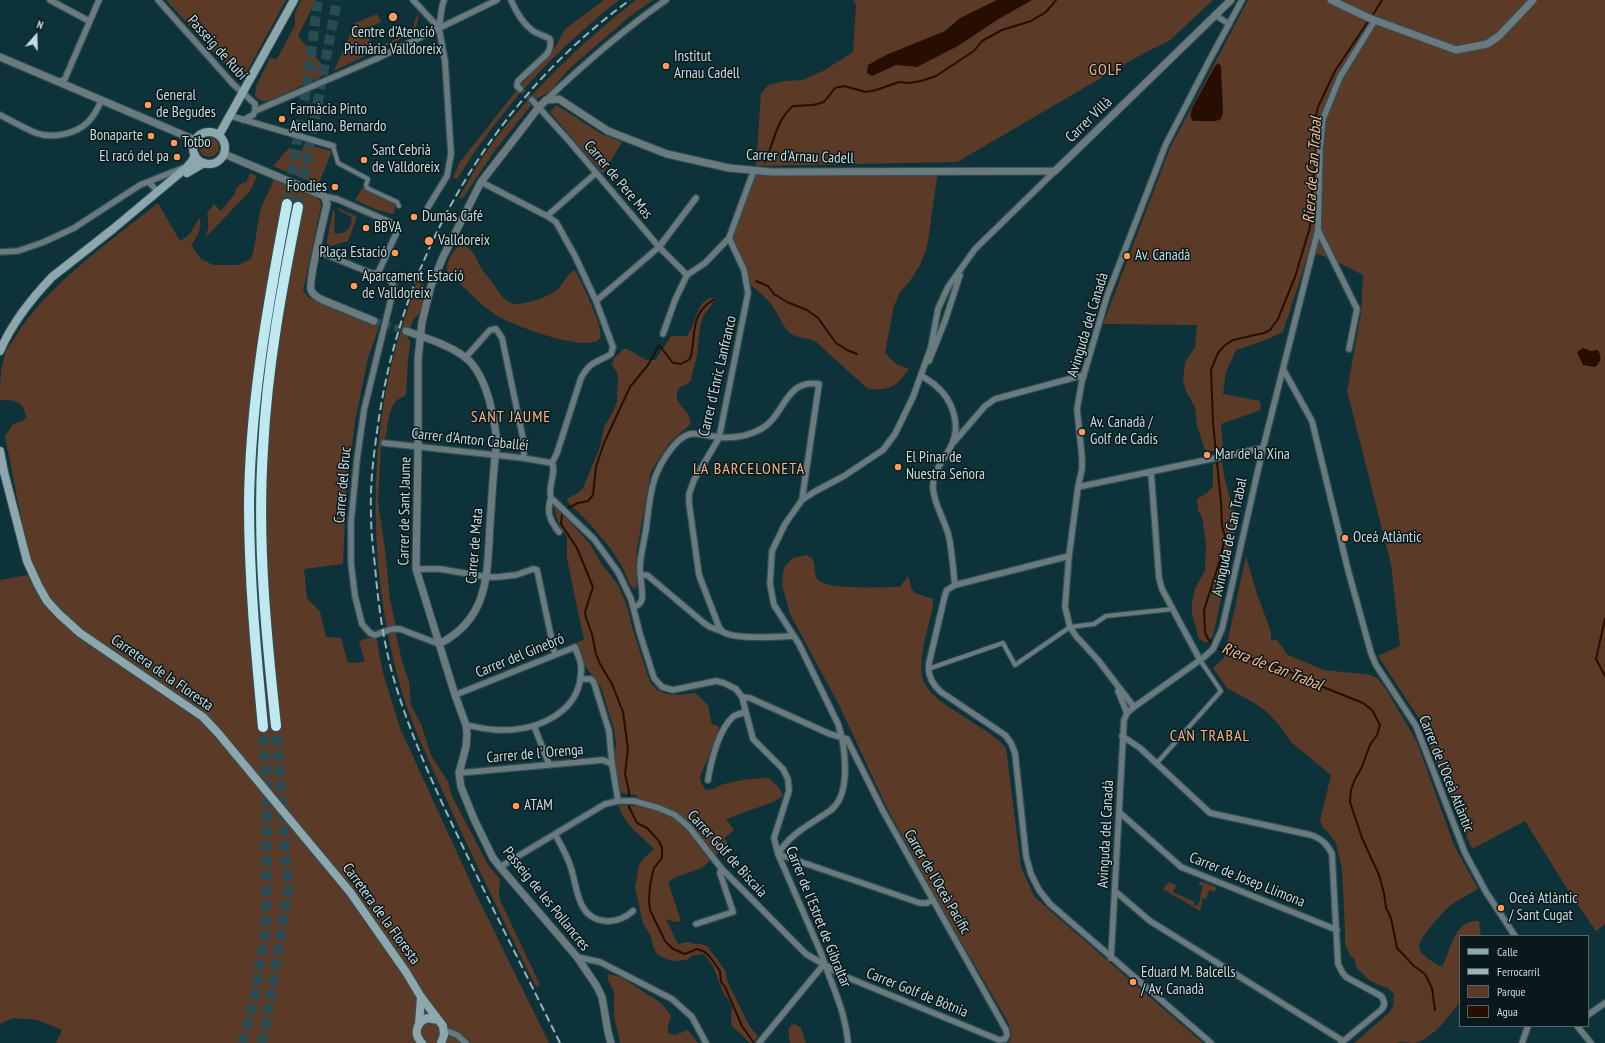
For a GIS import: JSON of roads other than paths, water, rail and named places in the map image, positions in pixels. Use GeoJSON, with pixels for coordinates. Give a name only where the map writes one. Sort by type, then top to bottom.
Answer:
{"type":"FeatureCollection","features":[{"type":"Feature","properties":{"kind":"highway"},"geometry":{"type":"LineString","coordinates":[[263,727],[252,606],[249,523],[251,456],[264,326],[287,204]]}},
{"type":"Feature","properties":{"kind":"highway"},"geometry":{"type":"LineString","coordinates":[[276,726],[266,634],[262,573],[261,535],[263,449],[266,407],[276,326],[298,207]]}},
{"type":"Feature","properties":{"kind":"main road"},"geometry":{"type":"LineString","coordinates":[[219,136],[294,0]]}},
{"type":"Feature","properties":{"kind":"main road"},"geometry":{"type":"LineString","coordinates":[[0,351],[10,331],[39,290],[52,277],[195,167],[204,163],[218,162],[224,154],[225,145],[219,136],[211,132],[206,132],[198,136],[193,145],[195,155],[204,163]]}},
{"type":"Feature","properties":{"kind":"main road"},"geometry":{"type":"LineString","coordinates":[[113,229],[186,168],[195,155]]}},
{"type":"Feature","properties":{"kind":"main road","name":"Carretera de la Floresta"},"geometry":{"type":"LineString","coordinates":[[0,451],[27,561],[47,601],[80,633],[210,723],[346,887],[406,972],[444,1030]]}},
{"type":"Feature","properties":{"kind":"main road"},"geometry":{"type":"LineString","coordinates":[[421,997],[419,1024],[416,1031],[417,1036],[422,1043]]}},
{"type":"Feature","properties":{"kind":"main road"},"geometry":{"type":"LineString","coordinates":[[419,1024],[427,1018],[438,1020]]}},
{"type":"Feature","properties":{"kind":"main road"},"geometry":{"type":"LineString","coordinates":[[440,1042],[444,1030]]}},
{"type":"Feature","properties":{"kind":"street"},"geometry":{"type":"LineString","coordinates":[[50,0],[89,21]]}},
{"type":"Feature","properties":{"kind":"street"},"geometry":{"type":"LineString","coordinates":[[59,82],[65,79],[99,0]]}},
{"type":"Feature","properties":{"kind":"street","name":"Passeig de Rubí"},"geometry":{"type":"LineString","coordinates":[[158,0],[243,94],[255,104],[255,111]]}},
{"type":"Feature","properties":{"kind":"street"},"geometry":{"type":"LineString","coordinates":[[413,0],[439,28]]}},
{"type":"Feature","properties":{"kind":"street"},"geometry":{"type":"LineString","coordinates":[[428,207],[447,176],[451,154],[445,61],[439,28],[444,0]]}},
{"type":"Feature","properties":{"kind":"street"},"geometry":{"type":"LineString","coordinates":[[244,120],[253,115],[255,111],[378,58],[497,0]]}},
{"type":"Feature","properties":{"kind":"street"},"geometry":{"type":"LineString","coordinates":[[511,0],[517,13],[526,25],[534,32],[550,39],[551,44],[550,50],[518,81],[517,86],[520,89]]}},
{"type":"Feature","properties":{"kind":"street"},"geometry":{"type":"LineString","coordinates":[[539,107],[580,68],[634,23],[666,0]]}},
{"type":"Feature","properties":{"kind":"street","name":"Carrer Villà"},"geometry":{"type":"LineString","coordinates":[[921,375],[931,347],[938,309],[948,287],[967,260],[985,239],[1231,0]]}},
{"type":"Feature","properties":{"kind":"street","name":"Avinguda del Canadà"},"geometry":{"type":"LineString","coordinates":[[1111,958],[1122,736],[1124,720],[1127,713],[1121,696],[1070,627],[1065,607],[1069,556],[1078,487],[1082,469],[1077,410],[1084,375],[1107,296],[1166,144],[1242,0]]}},
{"type":"Feature","properties":{"kind":"street"},"geometry":{"type":"LineString","coordinates":[[1331,0],[1372,19],[1456,50],[1487,44],[1499,36],[1533,0]]}},
{"type":"Feature","properties":{"kind":"street"},"geometry":{"type":"LineString","coordinates":[[1215,15],[1229,24]]}},
{"type":"Feature","properties":{"kind":"street"},"geometry":{"type":"LineString","coordinates":[[1349,349],[1357,309],[1318,230],[1320,148],[1323,119],[1340,77],[1372,19]]}},
{"type":"Feature","properties":{"kind":"street"},"geometry":{"type":"LineString","coordinates":[[0,57],[195,140]]}},
{"type":"Feature","properties":{"kind":"street","name":"Carrer d'Arnau Cadell"},"geometry":{"type":"LineString","coordinates":[[546,100],[559,99],[608,131],[667,154],[729,168],[772,172],[1055,171]]}},
{"type":"Feature","properties":{"kind":"street","name":"Carrer de Pere Mas"},"geometry":{"type":"LineString","coordinates":[[532,100],[659,247],[687,275]]}},
{"type":"Feature","properties":{"kind":"street"},"geometry":{"type":"LineString","coordinates":[[0,115],[36,133],[52,136],[71,132],[87,123],[92,118],[101,101]]}},
{"type":"Feature","properties":{"kind":"street","name":"Carrer de Sant Jaume"},"geometry":{"type":"LineString","coordinates":[[455,695],[416,569],[418,447],[417,372],[419,336],[431,286],[443,257],[481,182],[539,107]]}},
{"type":"Feature","properties":{"kind":"street"},"geometry":{"type":"LineString","coordinates":[[231,116],[333,146],[338,163],[368,179],[366,185],[367,188],[398,202],[399,206]]}},
{"type":"Feature","properties":{"kind":"street"},"geometry":{"type":"LineString","coordinates":[[224,154],[325,198],[327,202],[311,283],[312,290],[315,295],[323,300],[374,321]]}},
{"type":"Feature","properties":{"kind":"street"},"geometry":{"type":"LineString","coordinates":[[0,252],[18,251],[44,242],[68,230],[134,189],[186,168]]}},
{"type":"Feature","properties":{"kind":"street"},"geometry":{"type":"LineString","coordinates":[[663,334],[675,300],[687,275],[705,264],[729,238],[754,170]]}},
{"type":"Feature","properties":{"kind":"street"},"geometry":{"type":"LineString","coordinates":[[547,216],[596,174]]}},
{"type":"Feature","properties":{"kind":"street"},"geometry":{"type":"LineString","coordinates":[[149,182],[157,191],[160,191],[173,184]]}},
{"type":"Feature","properties":{"kind":"street"},"geometry":{"type":"LineString","coordinates":[[481,182],[556,222],[575,256],[596,301],[613,347],[612,351],[608,355],[592,363],[581,378],[557,453],[552,462],[554,466],[550,490],[551,498],[549,518],[559,532]]}},
{"type":"Feature","properties":{"kind":"street"},"geometry":{"type":"LineString","coordinates":[[317,252],[372,273],[378,273],[396,234],[396,226],[390,222],[328,196],[325,198]]}},
{"type":"Feature","properties":{"kind":"street"},"geometry":{"type":"LineString","coordinates":[[596,301],[659,247],[696,198]]}},
{"type":"Feature","properties":{"kind":"street","name":"Avinguda de Can Trabal"},"geometry":{"type":"LineString","coordinates":[[1200,660],[1210,652],[1217,640],[1225,619],[1262,448],[1318,230]]}},
{"type":"Feature","properties":{"kind":"street","name":"Carrer d'Enric Lanfranco"},"geometry":{"type":"LineString","coordinates":[[722,631],[699,575],[689,498],[694,480],[719,438],[748,293],[744,270],[729,238]]}},
{"type":"Feature","properties":{"kind":"street","name":"Carrer Villà"},"geometry":{"type":"LineString","coordinates":[[921,375],[938,340],[958,278],[967,260]]}},
{"type":"Feature","properties":{"kind":"street","name":"Carrer del Bruc"},"geometry":{"type":"LineString","coordinates":[[378,273],[391,281],[394,291],[364,410],[357,459],[352,522],[351,563],[355,596],[362,624],[370,634],[392,629],[400,629],[439,644]]}},
{"type":"Feature","properties":{"kind":"street"},"geometry":{"type":"LineString","coordinates":[[465,358],[490,330],[496,329],[500,333],[525,448],[523,458]]}},
{"type":"Feature","properties":{"kind":"street","name":"Carrer de Mata"},"geometry":{"type":"LineString","coordinates":[[406,332],[445,346],[465,358],[478,372],[489,400],[497,442],[487,577],[483,594],[470,619],[450,638],[439,644]]}},
{"type":"Feature","properties":{"kind":"street","name":"Carrer de l'Oceà Atlàntic"},"geometry":{"type":"LineString","coordinates":[[1283,368],[1312,421],[1346,563],[1371,653],[1376,665],[1416,726],[1465,853],[1486,892],[1514,935]]}},
{"type":"Feature","properties":{"kind":"street"},"geometry":{"type":"LineString","coordinates":[[932,900],[927,903],[920,903],[778,854],[797,832],[835,807],[844,781],[842,737],[838,724],[794,636],[774,605],[771,594],[770,572],[772,551],[778,535],[802,500],[844,476],[883,450],[895,434],[913,397],[921,375],[936,385],[945,396],[954,412],[956,430],[953,443]]}},
{"type":"Feature","properties":{"kind":"street"},"geometry":{"type":"LineString","coordinates":[[955,585],[948,536],[934,498],[933,486],[934,475],[953,443],[985,406],[995,399],[1084,375]]}},
{"type":"Feature","properties":{"kind":"street"},"geometry":{"type":"LineString","coordinates":[[634,608],[642,600],[640,563],[651,493],[661,464],[674,446],[689,434],[729,439],[746,436],[762,429],[773,420],[796,388],[812,382],[819,384],[802,500]]}},
{"type":"Feature","properties":{"kind":"street","name":"Carrer d'Anton Caballéi"},"geometry":{"type":"LineString","coordinates":[[384,443],[552,462]]}},
{"type":"Feature","properties":{"kind":"street"},"geometry":{"type":"LineString","coordinates":[[1078,487],[1262,448]]}},
{"type":"Feature","properties":{"kind":"street"},"geometry":{"type":"LineString","coordinates":[[1150,472],[1159,578],[1162,589],[1200,660],[1221,691],[1156,764]]}},
{"type":"Feature","properties":{"kind":"street"},"geometry":{"type":"LineString","coordinates":[[551,498],[581,526],[608,557],[623,580],[634,608],[640,634],[654,678],[662,687],[673,690],[716,681],[724,682],[736,689],[742,697],[750,698],[830,734],[842,737]]}},
{"type":"Feature","properties":{"kind":"street"},"geometry":{"type":"LineString","coordinates":[[1069,556],[955,585],[947,590],[944,595],[928,669],[933,684],[940,692],[1005,735],[1011,743],[1015,753],[1026,856],[1031,874],[1039,890],[1050,904],[1211,1043]]}},
{"type":"Feature","properties":{"kind":"street"},"geometry":{"type":"LineString","coordinates":[[416,569],[440,569],[487,577],[516,575],[535,569],[538,571],[555,655]]}},
{"type":"Feature","properties":{"kind":"street"},"geometry":{"type":"LineString","coordinates":[[640,575],[649,576],[710,627],[731,635],[794,636]]}},
{"type":"Feature","properties":{"kind":"street"},"geometry":{"type":"LineString","coordinates":[[928,669],[1003,643],[1015,665],[1070,627],[1094,624],[1106,616],[1173,609]]}},
{"type":"Feature","properties":{"kind":"street","name":"Carrer del Ginebró"},"geometry":{"type":"LineString","coordinates":[[455,695],[575,647],[581,666],[580,678]]}},
{"type":"Feature","properties":{"kind":"street","name":"Avinguda del Canadà"},"geometry":{"type":"LineString","coordinates":[[1087,649],[1098,660],[1134,707]]}},
{"type":"Feature","properties":{"kind":"street"},"geometry":{"type":"LineString","coordinates":[[1127,713],[1200,660]]}},
{"type":"Feature","properties":{"kind":"street"},"geometry":{"type":"LineString","coordinates":[[466,725],[499,730],[521,729],[534,726],[550,719],[567,708],[576,696],[580,678],[591,679],[594,683],[609,731],[612,764],[618,801]]}},
{"type":"Feature","properties":{"kind":"street","name":"Passeig de les Pollancres"},"geometry":{"type":"LineString","coordinates":[[455,695],[466,725],[467,734],[466,748],[459,773],[461,787],[474,819],[493,858],[577,957],[596,985],[602,998],[611,1043]]}},
{"type":"Feature","properties":{"kind":"street","name":"Carrer de l'Estret de Gibraltar"},"geometry":{"type":"LineString","coordinates":[[742,697],[753,739],[783,769],[788,779],[789,791],[774,838],[778,854],[820,952],[844,1013],[848,1043]]}},
{"type":"Feature","properties":{"kind":"street"},"geometry":{"type":"LineString","coordinates":[[708,780],[714,755],[727,725],[734,716],[746,712]]}},
{"type":"Feature","properties":{"kind":"street"},"geometry":{"type":"LineString","coordinates":[[534,726],[549,764]]}},
{"type":"Feature","properties":{"kind":"street"},"geometry":{"type":"LineString","coordinates":[[1115,891],[1150,921],[1342,1042],[1384,1007],[1384,1002],[1381,996],[1346,977],[1338,964],[1332,854],[1328,845],[1319,838],[1311,835],[1210,813],[1140,748],[1122,736]]}},
{"type":"Feature","properties":{"kind":"street","name":"Carrer de l'Oceà Pacífic"},"geometry":{"type":"LineString","coordinates":[[842,737],[847,739],[882,811],[1006,1030],[1007,1035],[1003,1040]]}},
{"type":"Feature","properties":{"kind":"street","name":"Carrer de l' Orenga"},"geometry":{"type":"LineString","coordinates":[[459,773],[603,760],[612,764]]}},
{"type":"Feature","properties":{"kind":"street","name":"Carrer Golf de Biscaia"},"geometry":{"type":"LineString","coordinates":[[500,867],[598,808],[625,800],[659,808],[668,812],[689,827],[721,868],[806,954],[824,964]]}},
{"type":"Feature","properties":{"kind":"street","name":"Carrer de Josep Llimona"},"geometry":{"type":"LineString","coordinates":[[1119,812],[1181,867],[1337,930]]}},
{"type":"Feature","properties":{"kind":"street"},"geometry":{"type":"LineString","coordinates":[[555,834],[571,866],[582,907],[589,916],[596,920],[613,922],[627,916],[633,911]]}},
{"type":"Feature","properties":{"kind":"street"},"geometry":{"type":"LineString","coordinates":[[696,924],[733,912],[720,874],[721,868]]}},
{"type":"Feature","properties":{"kind":"street"},"geometry":{"type":"LineString","coordinates":[[577,957],[600,962],[672,999],[692,1017],[706,1043]]}},
{"type":"Feature","properties":{"kind":"street"},"geometry":{"type":"LineString","coordinates":[[759,1043],[824,964]]}},
{"type":"Feature","properties":{"kind":"street","name":"Carrer Golf de Bòtnia"},"geometry":{"type":"LineString","coordinates":[[824,964],[851,979],[992,1037],[1003,1040]]}},
{"type":"Feature","properties":{"kind":"street"},"geometry":{"type":"LineString","coordinates":[[1589,1014],[1605,1003]]}},
{"type":"Feature","properties":{"kind":"street"},"geometry":{"type":"LineString","coordinates":[[1522,1043],[1528,1027]]}},
{"type":"Feature","properties":{"kind":"street"},"geometry":{"type":"LineString","coordinates":[[1578,1027],[1587,1042]]}},
{"type":"Feature","properties":{"kind":"street"},"geometry":{"type":"LineString","coordinates":[[444,1030],[457,1035],[466,1043]]}},
{"type":"Feature","properties":{"kind":"water"},"geometry":{"type":"Polygon","coordinates":[[[997,0],[1032,0],[997,20],[958,46],[917,67],[896,65],[872,76],[867,73],[868,65],[886,55],[945,31],[960,18],[997,0]]]}},
{"type":"Feature","properties":{"kind":"water"},"geometry":{"type":"Polygon","coordinates":[[[1218,63],[1221,66],[1223,113],[1221,119],[1216,121],[1193,121],[1191,116],[1192,108],[1218,63]]]}},
{"type":"Feature","properties":{"kind":"water"},"geometry":{"type":"Polygon","coordinates":[[[1583,348],[1591,351],[1598,350],[1600,360],[1595,367],[1583,365],[1577,352],[1583,348]]]}},
{"type":"Feature","properties":{"kind":"waterway"},"geometry":{"type":"LineString","coordinates":[[765,162],[779,125],[787,112],[793,106],[813,105],[824,102],[835,88],[844,86],[866,92],[899,82],[909,83],[936,76],[974,51],[982,41],[1002,30],[1031,21],[1046,12],[1056,0]]}},
{"type":"Feature","properties":{"kind":"waterway","name":"Riera de Can Trabal"},"geometry":{"type":"LineString","coordinates":[[1372,16],[1382,0]]}},
{"type":"Feature","properties":{"kind":"waterway","name":"Riera de Can Trabal"},"geometry":{"type":"LineString","coordinates":[[1369,20],[1335,71],[1318,107],[1315,120],[1316,158],[1312,189],[1310,227],[1295,277],[1278,319],[1270,330],[1264,333],[1233,340],[1224,346],[1218,353],[1211,370],[1213,423],[1222,526],[1225,536],[1220,560],[1204,610],[1205,632],[1208,639],[1219,649],[1286,670],[1363,703],[1372,710],[1380,725],[1377,735],[1370,745],[1361,769],[1355,779],[1351,790],[1350,802],[1362,838],[1379,875],[1386,908],[1391,918],[1397,948],[1414,966],[1425,974],[1432,988],[1435,1010]]}},
{"type":"Feature","properties":{"kind":"waterway"},"geometry":{"type":"LineString","coordinates":[[756,281],[768,286],[774,294],[787,302],[807,310],[818,318],[836,343],[857,354]]}},
{"type":"Feature","properties":{"kind":"waterway"},"geometry":{"type":"LineString","coordinates":[[568,508],[578,503],[588,501],[593,495],[596,467],[604,443],[630,387],[648,365],[659,345],[673,363],[681,364],[690,359],[697,320],[705,306],[713,300]]}},
{"type":"Feature","properties":{"kind":"waterway"},"geometry":{"type":"LineString","coordinates":[[562,514],[561,524],[577,548],[593,587],[585,612],[596,654],[612,684],[623,712],[628,749],[625,774],[629,791],[629,807],[637,823],[647,828],[659,841],[662,848],[662,858],[654,868],[650,885],[650,910],[665,941],[673,949],[685,954],[697,949],[705,952],[710,957],[720,971],[721,982],[725,987],[742,1026],[754,1043]]}},
{"type":"Feature","properties":{"kind":"waterway"},"geometry":{"type":"LineString","coordinates":[[1605,619],[1596,659],[1605,676]]}},
{"type":"Feature","properties":{"kind":"tunnel"},"geometry":{"type":"LineString","coordinates":[[287,204],[308,77],[318,0]]}},
{"type":"Feature","properties":{"kind":"tunnel"},"geometry":{"type":"LineString","coordinates":[[298,207],[337,0]]}},
{"type":"Feature","properties":{"kind":"tunnel"},"geometry":{"type":"LineString","coordinates":[[520,89],[532,100]]}},
{"type":"Feature","properties":{"kind":"tunnel"},"geometry":{"type":"LineString","coordinates":[[374,321],[406,331]]}},
{"type":"Feature","properties":{"kind":"tunnel"},"geometry":{"type":"LineString","coordinates":[[261,1043],[265,1031],[288,890],[276,726]]}},
{"type":"Feature","properties":{"kind":"tunnel"},"geometry":{"type":"LineString","coordinates":[[242,1043],[253,1004],[266,930],[267,793],[263,727]]}},
{"type":"Feature","properties":{"kind":"railway"},"geometry":{"type":"LineString","coordinates":[[560,1043],[444,807],[407,720],[386,649],[379,608],[372,533],[371,483],[377,432],[388,369],[406,307],[430,247],[459,190],[494,136],[534,86],[580,41],[630,0]]}},
{"type":"Feature","properties":{"kind":"place","name":"Centre d'Atenció Primària Valldoreix"},"geometry":{"type":"Point","coordinates":[393,17]}},
{"type":"Feature","properties":{"kind":"place","name":"Institut Arnau Cadell"},"geometry":{"type":"Point","coordinates":[666,66]}},
{"type":"Feature","properties":{"kind":"place","name":"General de Begudes"},"geometry":{"type":"Point","coordinates":[148,105]}},
{"type":"Feature","properties":{"kind":"place","name":"Farmàcia Pinto Arellano, Bernardo"},"geometry":{"type":"Point","coordinates":[282,119]}},
{"type":"Feature","properties":{"kind":"place","name":"Bonaparte"},"geometry":{"type":"Point","coordinates":[151,136]}},
{"type":"Feature","properties":{"kind":"place","name":"Totbo"},"geometry":{"type":"Point","coordinates":[174,143]}},
{"type":"Feature","properties":{"kind":"place","name":"El racó del pa"},"geometry":{"type":"Point","coordinates":[177,157]}},
{"type":"Feature","properties":{"kind":"place","name":"Sant Cebrià de Valldoreix"},"geometry":{"type":"Point","coordinates":[364,160]}},
{"type":"Feature","properties":{"kind":"place","name":"Foodies"},"geometry":{"type":"Point","coordinates":[335,187]}},
{"type":"Feature","properties":{"kind":"place","name":"Dumas Café"},"geometry":{"type":"Point","coordinates":[414,217]}},
{"type":"Feature","properties":{"kind":"place","name":"BBVA"},"geometry":{"type":"Point","coordinates":[366,228]}},
{"type":"Feature","properties":{"kind":"place","name":"Valldoreix"},"geometry":{"type":"Point","coordinates":[429,241]}},
{"type":"Feature","properties":{"kind":"place","name":"Plaça Estació"},"geometry":{"type":"Point","coordinates":[395,253]}},
{"type":"Feature","properties":{"kind":"place","name":"Av. Canadà"},"geometry":{"type":"Point","coordinates":[1127,256]}},
{"type":"Feature","properties":{"kind":"place","name":"Aparcament Estació de Valldoreix"},"geometry":{"type":"Point","coordinates":[354,286]}},
{"type":"Feature","properties":{"kind":"place","name":"Av. Canadà / Golf de Cadis"},"geometry":{"type":"Point","coordinates":[1082,432]}},
{"type":"Feature","properties":{"kind":"place","name":"Mar de la Xina"},"geometry":{"type":"Point","coordinates":[1207,455]}},
{"type":"Feature","properties":{"kind":"place","name":"El Pinar de Nuestra Señora"},"geometry":{"type":"Point","coordinates":[898,467]}},
{"type":"Feature","properties":{"kind":"place","name":"Oceá Atlàntic"},"geometry":{"type":"Point","coordinates":[1345,538]}},
{"type":"Feature","properties":{"kind":"place","name":"ATAM"},"geometry":{"type":"Point","coordinates":[516,806]}},
{"type":"Feature","properties":{"kind":"place","name":"Oceá Atlàntic / Sant Cugat"},"geometry":{"type":"Point","coordinates":[1501,908]}},
{"type":"Feature","properties":{"kind":"place","name":"Eduard M. Balcells / Av, Canadà"},"geometry":{"type":"Point","coordinates":[1133,982]}},
{"type":"Feature","properties":{"kind":"district","name":"GOLF"},"geometry":{"type":"Point","coordinates":[1106,70]}},
{"type":"Feature","properties":{"kind":"district","name":"SANT JAUME"},"geometry":{"type":"Point","coordinates":[511,417]}},
{"type":"Feature","properties":{"kind":"district","name":"LA BARCELONETA"},"geometry":{"type":"Point","coordinates":[749,469]}},
{"type":"Feature","properties":{"kind":"district","name":"CAN TRABAL"},"geometry":{"type":"Point","coordinates":[1210,736]}}]}
